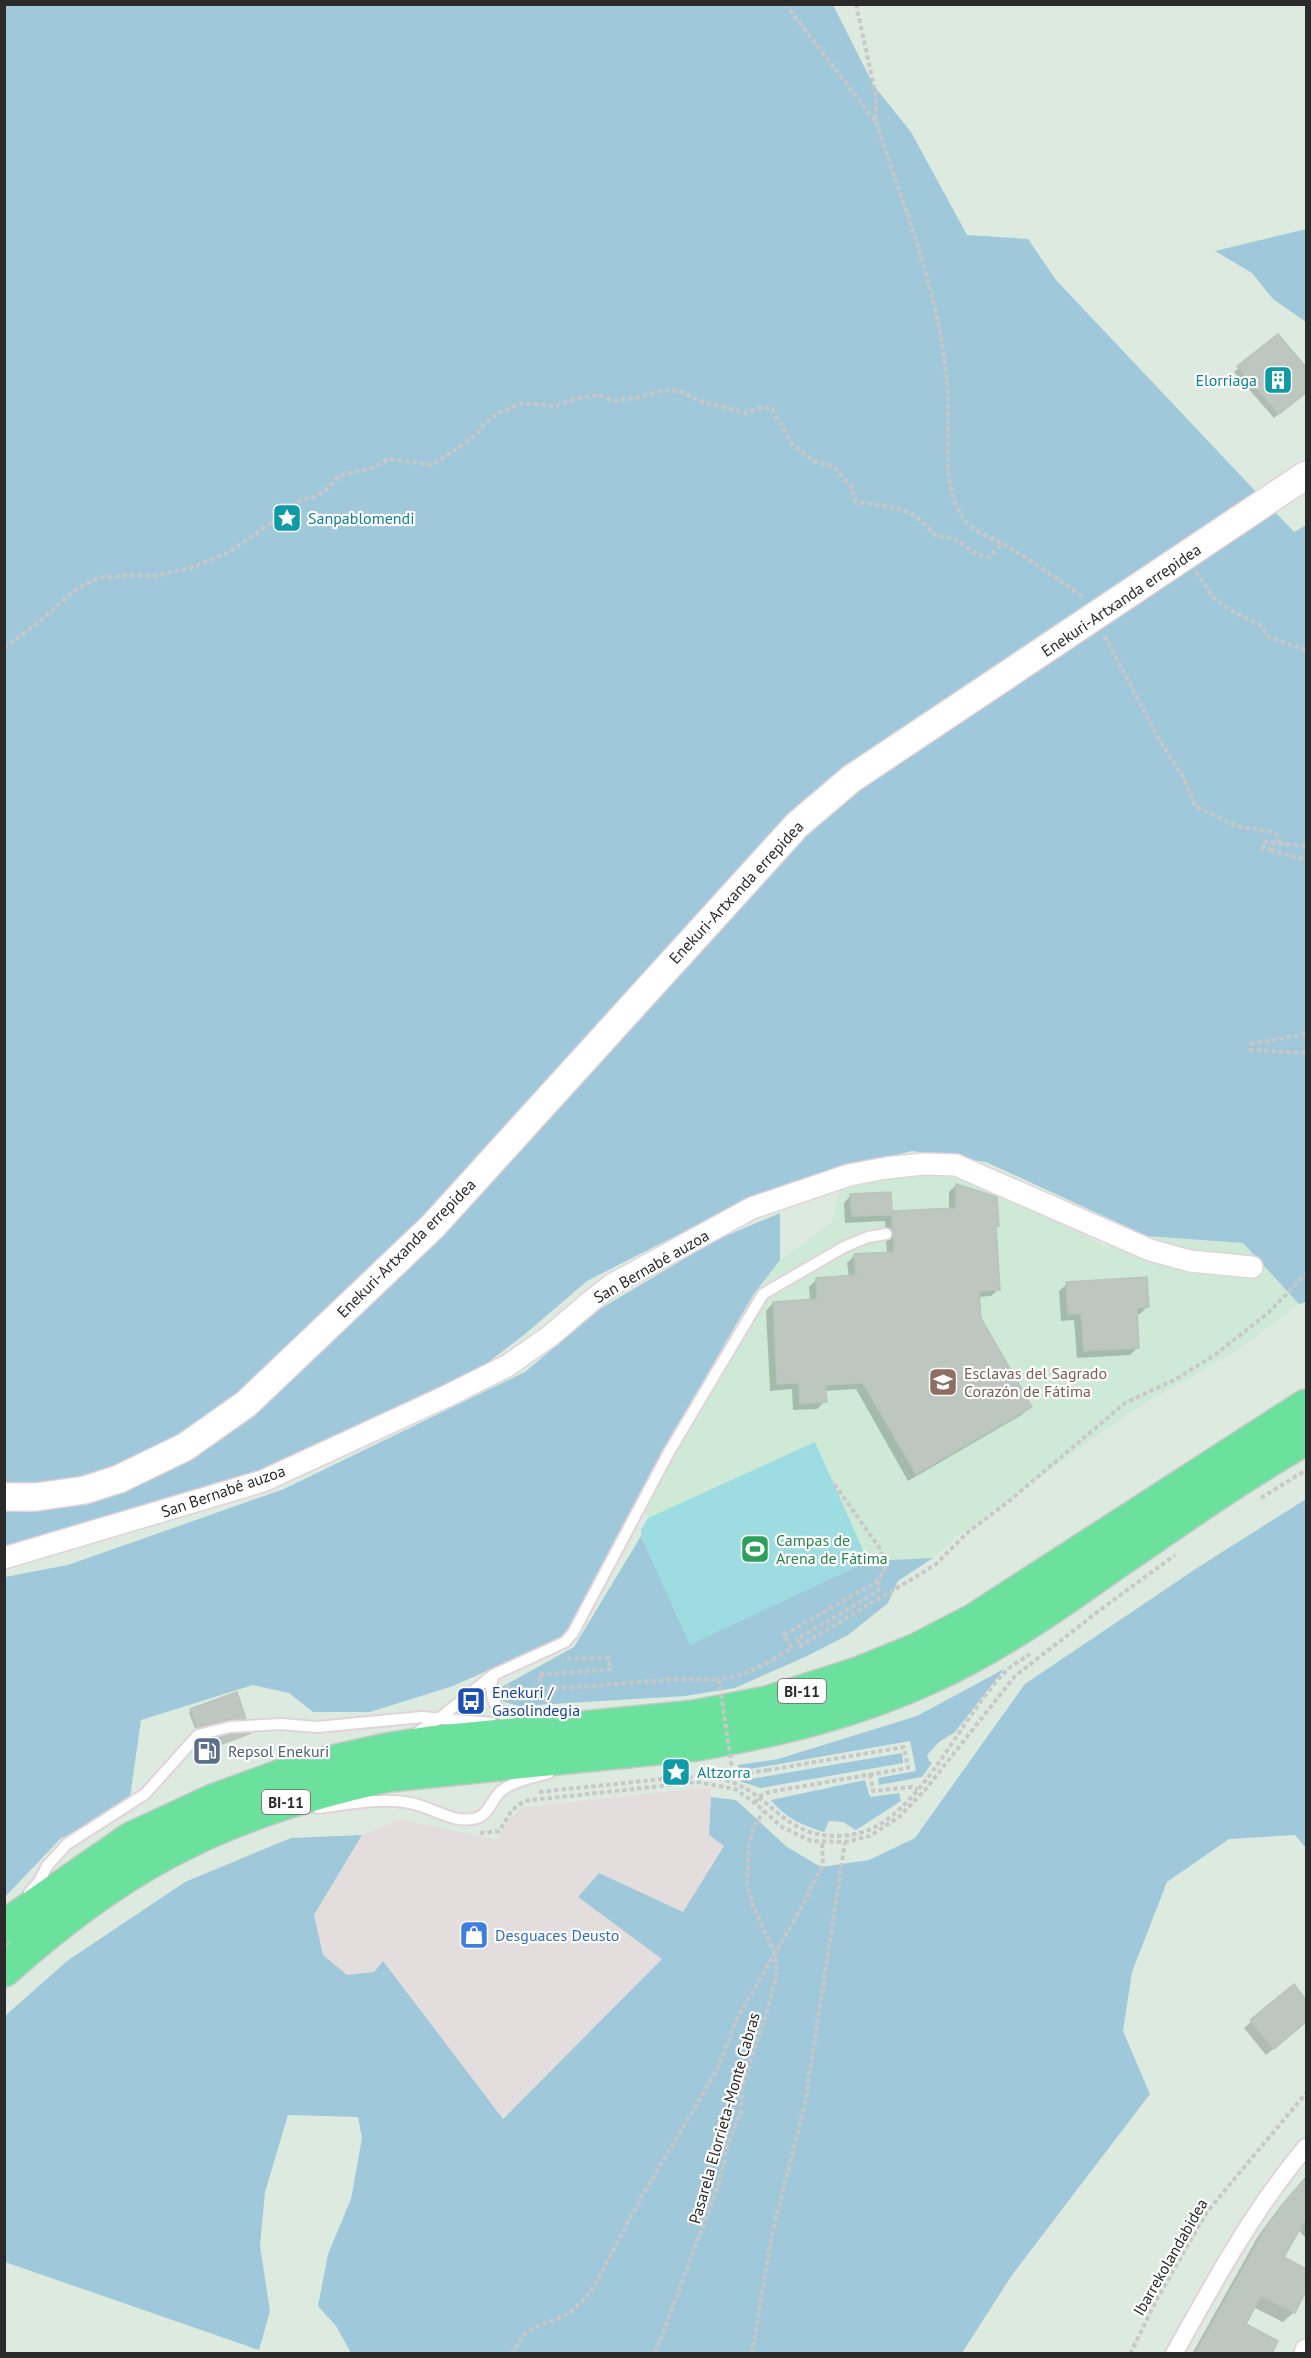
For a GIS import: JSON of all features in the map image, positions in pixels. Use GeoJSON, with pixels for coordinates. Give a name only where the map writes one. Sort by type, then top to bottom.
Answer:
{"type":"FeatureCollection","features":[{"type":"Feature","properties":{"kind":"main road","name":"BI-11"},"geometry":{"type":"LineString","coordinates":[[4,1927],[130,1839],[213,1801],[301,1769],[386,1750],[521,1729],[695,1717],[767,1702],[858,1674],[917,1650],[973,1621],[1306,1406]]}},
{"type":"Feature","properties":{"kind":"main road","name":"BI-11"},"geometry":{"type":"LineString","coordinates":[[4,1970],[29,1948],[119,1882],[189,1840],[240,1818],[305,1796],[389,1775],[697,1744],[778,1728],[844,1710],[932,1676],[1034,1618],[1250,1472],[1306,1438]]}},
{"type":"Feature","properties":{"kind":"street","name":"Enekuri-Artxanda errepidea"},"geometry":{"type":"LineString","coordinates":[[4,1497],[36,1497],[84,1490],[119,1479],[185,1447],[246,1404],[433,1226],[796,825],[851,779],[1306,475]]}},
{"type":"Feature","properties":{"kind":"street","name":"San Bernabé auzoa"},"geometry":{"type":"LineString","coordinates":[[4,1558],[263,1481],[507,1366],[550,1336],[613,1284],[752,1208],[849,1174],[924,1164],[956,1165],[1150,1250],[1190,1261],[1252,1267]]}},
{"type":"Feature","properties":{"kind":"street"},"geometry":{"type":"LineString","coordinates":[[1174,2354],[1234,2247],[1287,2170],[1306,2147]]}},
{"type":"Feature","properties":{"kind":"lane"},"geometry":{"type":"LineString","coordinates":[[386,1750],[440,1718],[493,1675],[565,1642],[573,1633],[669,1452],[763,1294],[844,1247],[867,1237],[886,1234]]}},
{"type":"Feature","properties":{"kind":"lane"},"geometry":{"type":"LineString","coordinates":[[493,1675],[491,1698],[497,1709],[521,1729]]}},
{"type":"Feature","properties":{"kind":"lane"},"geometry":{"type":"LineString","coordinates":[[4,1920],[39,1882],[47,1866],[67,1844],[145,1794],[198,1735],[230,1727],[281,1724],[317,1727],[422,1717],[521,1729]]}},
{"type":"Feature","properties":{"kind":"lane"},"geometry":{"type":"LineString","coordinates":[[240,1818],[374,1802],[410,1803],[463,1820],[478,1818],[486,1813],[502,1789],[613,1753]]}},
{"type":"Feature","properties":{"kind":"path"},"geometry":{"type":"LineString","coordinates":[[785,4],[876,122]]}},
{"type":"Feature","properties":{"kind":"path"},"geometry":{"type":"LineString","coordinates":[[856,4],[876,96],[876,122],[931,289],[942,339],[948,399],[947,468],[955,502],[964,520],[1058,579],[1100,614],[1103,634],[1158,738],[1183,777],[1195,806],[1236,826],[1268,831],[1277,835],[1280,843]]}},
{"type":"Feature","properties":{"kind":"path"},"geometry":{"type":"LineString","coordinates":[[4,648],[39,622],[75,590],[98,578],[130,575],[154,576],[191,568],[227,553],[267,526],[298,501],[314,497],[326,490],[339,476],[370,468],[389,459],[433,465],[476,435],[481,427],[497,414],[521,403],[555,406],[579,398],[599,395],[613,401],[639,398],[664,390],[680,391],[700,401],[747,413],[762,407],[772,409],[792,444],[814,461],[833,466],[852,488],[855,501],[886,504],[906,510],[924,522],[936,536],[954,538],[978,555],[990,557],[1002,543]]}},
{"type":"Feature","properties":{"kind":"path"},"geometry":{"type":"LineString","coordinates":[[1186,556],[1214,598],[1230,610],[1260,625],[1269,637],[1306,650]]}},
{"type":"Feature","properties":{"kind":"path"},"geometry":{"type":"LineString","coordinates":[[1306,846],[1264,841],[1263,848],[1306,860]]}},
{"type":"Feature","properties":{"kind":"path"},"geometry":{"type":"LineString","coordinates":[[1272,850],[1274,843]]}},
{"type":"Feature","properties":{"kind":"path"},"geometry":{"type":"LineString","coordinates":[[1306,1034],[1251,1044],[1251,1050],[1306,1053]]}},
{"type":"Feature","properties":{"kind":"path"},"geometry":{"type":"LineString","coordinates":[[876,1582],[880,1585],[878,1591],[797,1639],[800,1646],[935,1566],[968,1532],[1008,1502],[1125,1403],[1176,1379],[1216,1354],[1267,1314],[1306,1274]]}},
{"type":"Feature","properties":{"kind":"path"},"geometry":{"type":"LineString","coordinates":[[541,1689],[539,1675],[610,1669],[609,1658],[526,1660],[507,1685],[509,1692],[681,1679],[719,1680],[744,1674],[792,1648],[784,1635],[876,1582],[884,1571],[884,1560],[879,1547],[832,1481]]}},
{"type":"Feature","properties":{"kind":"path"},"geometry":{"type":"LineString","coordinates":[[719,1680],[733,1775],[904,1747],[908,1768],[769,1792],[760,1796],[755,1803]]}},
{"type":"Feature","properties":{"kind":"path"},"geometry":{"type":"LineString","coordinates":[[870,1774],[873,1791],[912,1787],[925,1790]]}},
{"type":"Feature","properties":{"kind":"path"},"geometry":{"type":"LineString","coordinates":[[764,1811],[754,1827],[749,1845],[747,1884],[753,1905],[775,1953]]}},
{"type":"Feature","properties":{"kind":"path"},"geometry":{"type":"LineString","coordinates":[[511,2354],[512,2349],[527,2331],[570,2313],[586,2297],[597,2281],[642,2196],[716,2072],[737,2019],[823,1864],[822,1842]]}},
{"type":"Feature","properties":{"kind":"path"},"geometry":{"type":"LineString","coordinates":[[752,2354],[772,2234],[805,2104],[845,1842]]}},
{"type":"Feature","properties":{"kind":"path","name":"Pasarela Elorrieta-Monte Cabras"},"geometry":{"type":"LineString","coordinates":[[655,2354],[706,2222],[719,2183],[727,2148],[739,2120],[742,2087],[770,2005],[777,1971],[775,1953]]}},
{"type":"Feature","properties":{"kind":"path","name":"Ibarrekolandabidea"},"geometry":{"type":"LineString","coordinates":[[1130,2354],[1158,2297],[1207,2212],[1306,2093]]}},
{"type":"Feature","properties":{"kind":"shaded area"},"geometry":{"type":"Polygon","coordinates":[[[5,5],[833,5],[874,86],[911,132],[967,235],[1028,239],[1056,280],[1294,532],[1306,525],[1306,1302],[1299,1304],[1243,1243],[1147,1236],[986,1162],[912,1151],[816,1174],[744,1201],[587,1281],[525,1334],[478,1370],[251,1475],[25,1543],[5,1546],[5,5]]]}},
{"type":"Feature","properties":{"kind":"shaded area"},"geometry":{"type":"Polygon","coordinates":[[[1306,229],[1306,322],[1273,299],[1252,273],[1215,251],[1306,229]]]}},
{"type":"Feature","properties":{"kind":"shaded area","name":"Esclavas del Sagrado Corazón de Fátima"},"geometry":{"type":"Polygon","coordinates":[[[943,1173],[1049,1214],[1108,1249],[1122,1225],[1147,1236],[1243,1243],[1299,1304],[1241,1348],[1129,1413],[962,1533],[933,1558],[868,1561],[641,1536],[641,1530],[648,1518],[637,1504],[753,1295],[780,1260],[832,1222],[840,1189],[878,1181],[943,1173]]]}},
{"type":"Feature","properties":{"kind":"shaded area"},"geometry":{"type":"Polygon","coordinates":[[[780,1213],[780,1260],[753,1295],[665,1447],[585,1609],[565,1636],[453,1686],[370,1712],[313,1712],[289,1693],[253,1685],[141,1720],[129,1804],[94,1826],[61,1838],[5,1897],[5,1577],[68,1565],[284,1489],[525,1372],[600,1309],[714,1241],[780,1213]]]}},
{"type":"Feature","properties":{"kind":"shaded area","name":"Campas de Arena de Fátima"},"geometry":{"type":"Polygon","coordinates":[[[815,1442],[868,1561],[690,1645],[641,1536],[641,1530],[648,1518],[815,1442]]]}},
{"type":"Feature","properties":{"kind":"shaded area"},"geometry":{"type":"Polygon","coordinates":[[[1306,1499],[1306,1848],[1295,1835],[1229,1839],[1167,1882],[1132,1972],[1123,2031],[1150,2094],[1012,2275],[962,2353],[351,2353],[336,2326],[318,2306],[328,2254],[351,2199],[362,2138],[358,2117],[288,2115],[265,2192],[260,2246],[270,2311],[259,2350],[5,2262],[5,2016],[67,1961],[185,1882],[291,1838],[362,1835],[314,1915],[323,1955],[347,1975],[374,1972],[383,1961],[503,2119],[662,1959],[578,1897],[599,1873],[683,1912],[724,1846],[709,1835],[711,1797],[736,1800],[787,1847],[821,1867],[869,1860],[915,1838],[1025,1684],[1197,1568],[1306,1499]]]}},
{"type":"Feature","properties":{"kind":"shaded area"},"geometry":{"type":"Polygon","coordinates":[[[641,1536],[690,1644],[868,1561],[933,1558],[898,1581],[888,1603],[848,1635],[735,1688],[685,1696],[519,1706],[501,1701],[498,1689],[574,1647],[641,1536]]]}},
{"type":"Feature","properties":{"kind":"shaded area"},"geometry":{"type":"Polygon","coordinates":[[[1004,1669],[955,1732],[939,1742],[927,1755],[932,1763],[922,1777],[879,1785],[878,1778],[916,1771],[910,1741],[739,1771],[738,1765],[778,1759],[917,1716],[1004,1669]]]}},
{"type":"Feature","properties":{"kind":"shaded area"},"geometry":{"type":"Polygon","coordinates":[[[902,1753],[903,1763],[761,1788],[739,1781],[902,1753]]]}},
{"type":"Feature","properties":{"kind":"shaded area"},"geometry":{"type":"Polygon","coordinates":[[[865,1780],[870,1797],[899,1793],[901,1801],[856,1830],[843,1822],[829,1821],[824,1832],[816,1830],[788,1816],[771,1800],[865,1780]]]}},
{"type":"Feature","properties":{"kind":"shaded area","name":"Desguaces Deusto"},"geometry":{"type":"Polygon","coordinates":[[[711,1788],[709,1835],[724,1846],[683,1913],[599,1873],[578,1897],[663,1959],[502,2119],[383,1961],[374,1972],[347,1975],[323,1955],[314,1915],[362,1835],[400,1819],[497,1840],[508,1820],[523,1808],[711,1788]]]}},
{"type":"Feature","properties":{"kind":"building","name":"Elorriaga"},"geometry":{"type":"Polygon","coordinates":[[[1278,334],[1306,367],[1306,393],[1279,414],[1237,366],[1278,334]]]}},
{"type":"Feature","properties":{"kind":"building"},"geometry":{"type":"Polygon","coordinates":[[[956,1184],[997,1197],[999,1226],[996,1226],[1000,1290],[979,1291],[981,1318],[1032,1407],[916,1474],[863,1383],[825,1385],[827,1402],[800,1404],[799,1383],[777,1384],[773,1302],[817,1299],[816,1278],[856,1275],[854,1254],[894,1252],[892,1215],[852,1216],[850,1194],[891,1192],[892,1211],[956,1208],[956,1184]]]}},
{"type":"Feature","properties":{"kind":"building"},"geometry":{"type":"Polygon","coordinates":[[[1147,1277],[1149,1307],[1137,1308],[1139,1348],[1084,1351],[1081,1313],[1068,1314],[1066,1282],[1147,1277]]]}},
{"type":"Feature","properties":{"kind":"building"},"geometry":{"type":"Polygon","coordinates":[[[237,1692],[246,1719],[228,1720],[197,1727],[190,1709],[237,1692]]]}},
{"type":"Feature","properties":{"kind":"building"},"geometry":{"type":"Polygon","coordinates":[[[251,1733],[206,1750],[203,1742],[231,1734],[251,1733]]]}},
{"type":"Feature","properties":{"kind":"building"},"geometry":{"type":"Polygon","coordinates":[[[1294,1984],[1306,2000],[1306,2022],[1274,2049],[1250,2020],[1294,1984]]]}},
{"type":"Feature","properties":{"kind":"building"},"geometry":{"type":"Polygon","coordinates":[[[1306,2177],[1306,2218],[1284,2257],[1306,2269],[1306,2291],[1295,2313],[1261,2296],[1246,2324],[1278,2341],[1272,2354],[1195,2354],[1267,2226],[1306,2177]]]}},
{"type":"Feature","properties":{"kind":"place","name":"Elorriaga"},"geometry":{"type":"Point","coordinates":[1278,380]}},
{"type":"Feature","properties":{"kind":"place","name":"Sanpablomendi"},"geometry":{"type":"Point","coordinates":[287,518]}},
{"type":"Feature","properties":{"kind":"place","name":"Esclavas del Sagrado Corazón de Fátima"},"geometry":{"type":"Point","coordinates":[943,1382]}},
{"type":"Feature","properties":{"kind":"place","name":"Campas de Arena de Fátima"},"geometry":{"type":"Point","coordinates":[755,1549]}},
{"type":"Feature","properties":{"kind":"place","name":"Enekuri / Gasolindegia"},"geometry":{"type":"Point","coordinates":[471,1701]}},
{"type":"Feature","properties":{"kind":"place","name":"Repsol Enekuri"},"geometry":{"type":"Point","coordinates":[207,1751]}},
{"type":"Feature","properties":{"kind":"place","name":"Altzorra"},"geometry":{"type":"Point","coordinates":[676,1772]}},
{"type":"Feature","properties":{"kind":"place","name":"Desguaces Deusto"},"geometry":{"type":"Point","coordinates":[474,1935]}}]}
